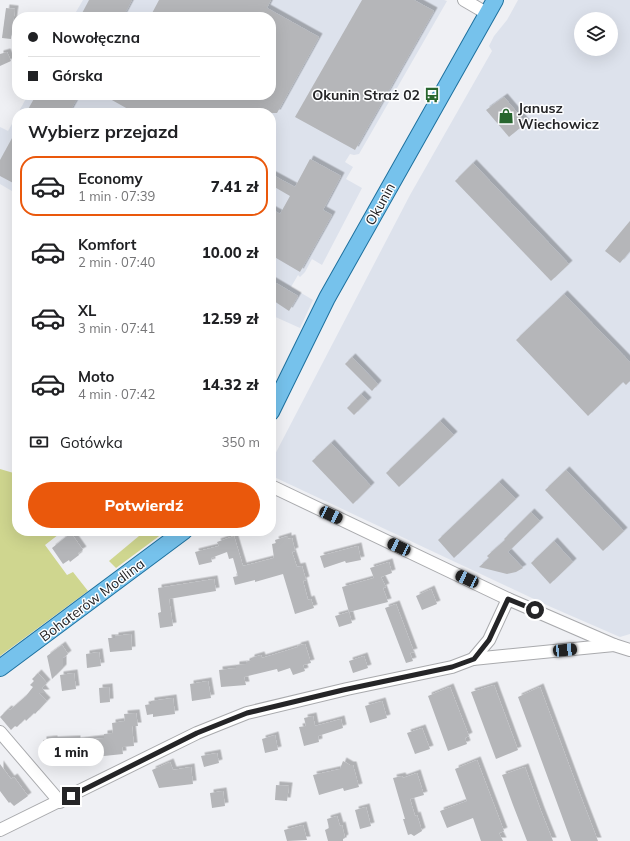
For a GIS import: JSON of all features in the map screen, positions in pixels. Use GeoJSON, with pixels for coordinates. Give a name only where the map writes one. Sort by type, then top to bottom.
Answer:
{"type":"FeatureCollection","features":[{"type":"Feature","properties":{"kind":"main road","name":"Okunin"},"geometry":{"type":"LineString","coordinates":[[276,402],[327,298],[492,7]]}},
{"type":"Feature","properties":{"kind":"main road","name":"Bohaterów Modlina"},"geometry":{"type":"LineString","coordinates":[[0,668],[177,536]]}},
{"type":"Feature","properties":{"kind":"street"},"geometry":{"type":"LineString","coordinates":[[464,0],[492,7]]}},
{"type":"Feature","properties":{"kind":"street"},"geometry":{"type":"LineString","coordinates":[[276,488],[508,599],[614,645],[630,650]]}},
{"type":"Feature","properties":{"kind":"street"},"geometry":{"type":"LineString","coordinates":[[474,659],[489,640],[508,599]]}},
{"type":"Feature","properties":{"kind":"street"},"geometry":{"type":"LineString","coordinates":[[0,830],[60,802],[197,733],[247,713],[343,690],[452,667],[474,659],[614,645]]}},
{"type":"Feature","properties":{"kind":"street"},"geometry":{"type":"LineString","coordinates":[[0,732],[60,802]]}},
{"type":"Feature","properties":{"kind":"shaded area"},"geometry":{"type":"Polygon","coordinates":[[[83,0],[447,1],[359,154],[350,154],[345,162],[353,167],[346,179],[362,188],[322,265],[312,259],[305,272],[300,277],[298,275],[291,287],[313,300],[300,328],[276,317],[276,108],[21,108],[25,100],[276,100],[276,12],[76,12],[83,0]]]}},
{"type":"Feature","properties":{"kind":"shaded area"},"geometry":{"type":"Polygon","coordinates":[[[518,0],[630,0],[630,634],[620,637],[551,607],[276,478],[276,452],[410,195],[492,51],[489,46],[494,36],[507,20],[518,0]]]}},
{"type":"Feature","properties":{"kind":"shaded area"},"geometry":{"type":"Polygon","coordinates":[[[12,124],[12,191],[0,184],[0,127],[8,131],[12,124]]]}},
{"type":"Feature","properties":{"kind":"green space"},"geometry":{"type":"Polygon","coordinates":[[[0,469],[12,473],[12,536],[57,536],[45,545],[67,575],[73,572],[88,591],[0,656],[0,469]]]}},
{"type":"Feature","properties":{"kind":"green space"},"geometry":{"type":"Polygon","coordinates":[[[139,536],[159,536],[116,568],[109,561],[139,536]]]}},
{"type":"Feature","properties":{"kind":"building"},"geometry":{"type":"Polygon","coordinates":[[[89,0],[132,0],[126,12],[83,12],[89,0]]]}},
{"type":"Feature","properties":{"kind":"building"},"geometry":{"type":"Polygon","coordinates":[[[159,0],[271,0],[267,8],[274,12],[153,12],[159,0]]]}},
{"type":"Feature","properties":{"kind":"building"},"geometry":{"type":"Polygon","coordinates":[[[362,0],[414,0],[434,11],[355,150],[295,117],[362,0]]]}},
{"type":"Feature","properties":{"kind":"building"},"geometry":{"type":"Polygon","coordinates":[[[6,8],[15,9],[15,12],[12,12],[11,39],[2,38],[6,8]]]}},
{"type":"Feature","properties":{"kind":"building"},"geometry":{"type":"Polygon","coordinates":[[[276,13],[319,37],[277,113],[276,108],[126,108],[112,100],[276,100],[276,13]]]}},
{"type":"Feature","properties":{"kind":"building"},"geometry":{"type":"Polygon","coordinates":[[[7,52],[11,61],[0,66],[0,54],[7,52]]]}},
{"type":"Feature","properties":{"kind":"building","name":"Janusz Wiechowicz"},"geometry":{"type":"Polygon","coordinates":[[[504,97],[526,123],[509,137],[486,110],[504,97]]]}},
{"type":"Feature","properties":{"kind":"building"},"geometry":{"type":"Polygon","coordinates":[[[33,100],[76,100],[72,108],[29,108],[33,100]]]}},
{"type":"Feature","properties":{"kind":"building"},"geometry":{"type":"Polygon","coordinates":[[[12,138],[12,182],[0,176],[0,160],[12,138]]]}},
{"type":"Feature","properties":{"kind":"building"},"geometry":{"type":"Polygon","coordinates":[[[310,159],[341,176],[323,210],[332,215],[300,272],[276,258],[276,212],[280,214],[290,196],[276,188],[276,177],[295,187],[310,159]]]}},
{"type":"Feature","properties":{"kind":"building"},"geometry":{"type":"Polygon","coordinates":[[[473,163],[569,264],[551,281],[455,181],[473,163]]]}},
{"type":"Feature","properties":{"kind":"building"},"geometry":{"type":"Polygon","coordinates":[[[630,221],[630,251],[620,263],[605,251],[630,221]]]}},
{"type":"Feature","properties":{"kind":"building"},"geometry":{"type":"Polygon","coordinates":[[[276,283],[298,296],[289,311],[276,302],[276,283]]]}},
{"type":"Feature","properties":{"kind":"building"},"geometry":{"type":"Polygon","coordinates":[[[564,294],[630,362],[630,381],[626,385],[623,382],[588,416],[516,340],[564,294]]]}},
{"type":"Feature","properties":{"kind":"building"},"geometry":{"type":"Polygon","coordinates":[[[352,357],[378,384],[372,391],[345,364],[352,357]]]}},
{"type":"Feature","properties":{"kind":"building"},"geometry":{"type":"Polygon","coordinates":[[[361,394],[368,401],[354,415],[347,408],[361,394]]]}},
{"type":"Feature","properties":{"kind":"building"},"geometry":{"type":"Polygon","coordinates":[[[440,421],[454,435],[399,487],[386,473],[440,421]]]}},
{"type":"Feature","properties":{"kind":"building"},"geometry":{"type":"Polygon","coordinates":[[[331,443],[371,486],[353,504],[312,461],[331,443]]]}},
{"type":"Feature","properties":{"kind":"building"},"geometry":{"type":"Polygon","coordinates":[[[566,470],[624,531],[603,551],[545,490],[566,470]]]}},
{"type":"Feature","properties":{"kind":"building"},"geometry":{"type":"Polygon","coordinates":[[[499,482],[516,499],[454,558],[438,540],[499,482]]]}},
{"type":"Feature","properties":{"kind":"building"},"geometry":{"type":"Polygon","coordinates":[[[531,512],[540,521],[508,552],[523,568],[516,572],[507,574],[479,567],[489,558],[487,556],[505,540],[504,539],[531,512]]]}},
{"type":"Feature","properties":{"kind":"building"},"geometry":{"type":"Polygon","coordinates":[[[67,536],[73,536],[83,550],[70,562],[69,560],[63,564],[52,548],[67,536]]]}},
{"type":"Feature","properties":{"kind":"building"},"geometry":{"type":"Polygon","coordinates":[[[234,536],[243,566],[274,558],[272,544],[276,543],[275,540],[288,536],[288,539],[292,538],[295,551],[292,552],[297,567],[302,566],[306,580],[303,581],[308,600],[311,599],[314,608],[295,614],[283,574],[255,582],[255,580],[235,585],[233,577],[238,576],[233,558],[229,559],[227,552],[211,558],[212,562],[199,565],[195,552],[219,546],[217,542],[234,536]]]}},
{"type":"Feature","properties":{"kind":"building"},"geometry":{"type":"Polygon","coordinates":[[[554,541],[573,562],[550,584],[531,563],[554,541]]]}},
{"type":"Feature","properties":{"kind":"building"},"geometry":{"type":"Polygon","coordinates":[[[358,546],[361,560],[346,563],[345,561],[324,568],[320,556],[358,546]]]}},
{"type":"Feature","properties":{"kind":"building"},"geometry":{"type":"Polygon","coordinates":[[[389,562],[392,573],[381,577],[386,587],[383,588],[388,602],[349,612],[342,587],[374,578],[370,568],[389,562]]]}},
{"type":"Feature","properties":{"kind":"building"},"geometry":{"type":"Polygon","coordinates":[[[214,579],[216,591],[169,599],[173,626],[160,628],[158,613],[161,612],[158,588],[214,579]]]}},
{"type":"Feature","properties":{"kind":"building"},"geometry":{"type":"Polygon","coordinates":[[[431,589],[437,604],[422,610],[416,596],[431,589]]]}},
{"type":"Feature","properties":{"kind":"building"},"geometry":{"type":"Polygon","coordinates":[[[396,604],[414,652],[410,653],[413,661],[406,663],[385,608],[396,604]]]}},
{"type":"Feature","properties":{"kind":"building"},"geometry":{"type":"Polygon","coordinates":[[[349,612],[352,623],[339,627],[335,616],[349,612]]]}},
{"type":"Feature","properties":{"kind":"building"},"geometry":{"type":"Polygon","coordinates":[[[131,634],[132,650],[110,652],[108,638],[131,634]]]}},
{"type":"Feature","properties":{"kind":"building"},"geometry":{"type":"Polygon","coordinates":[[[305,644],[311,663],[303,665],[305,671],[293,675],[290,668],[278,672],[277,669],[244,677],[246,685],[221,687],[219,670],[236,668],[236,665],[246,664],[246,662],[251,660],[251,658],[261,655],[262,658],[305,644]]]}},
{"type":"Feature","properties":{"kind":"building"},"geometry":{"type":"Polygon","coordinates":[[[62,645],[68,654],[63,658],[63,668],[52,679],[47,656],[62,645]]]}},
{"type":"Feature","properties":{"kind":"building"},"geometry":{"type":"Polygon","coordinates":[[[99,652],[101,666],[87,668],[86,654],[99,652]]]}},
{"type":"Feature","properties":{"kind":"building"},"geometry":{"type":"Polygon","coordinates":[[[364,656],[368,668],[353,673],[349,661],[364,656]]]}},
{"type":"Feature","properties":{"kind":"building"},"geometry":{"type":"Polygon","coordinates":[[[38,673],[47,683],[42,688],[46,693],[39,693],[47,701],[35,714],[34,713],[26,721],[25,719],[17,727],[15,726],[11,730],[0,717],[26,696],[33,687],[30,685],[34,681],[32,679],[38,673]]]}},
{"type":"Feature","properties":{"kind":"building"},"geometry":{"type":"Polygon","coordinates":[[[74,673],[76,689],[62,691],[60,675],[74,673]]]}},
{"type":"Feature","properties":{"kind":"building"},"geometry":{"type":"Polygon","coordinates":[[[208,681],[211,698],[192,701],[190,684],[208,681]]]}},
{"type":"Feature","properties":{"kind":"building"},"geometry":{"type":"Polygon","coordinates":[[[494,685],[518,750],[496,759],[471,692],[494,685]]]}},
{"type":"Feature","properties":{"kind":"building"},"geometry":{"type":"Polygon","coordinates":[[[109,687],[110,702],[100,703],[99,688],[109,687]]]}},
{"type":"Feature","properties":{"kind":"building"},"geometry":{"type":"Polygon","coordinates":[[[450,687],[469,736],[465,738],[467,744],[448,751],[428,696],[450,687]]]}},
{"type":"Feature","properties":{"kind":"building"},"geometry":{"type":"Polygon","coordinates":[[[540,687],[598,841],[571,841],[518,697],[540,687]]]}},
{"type":"Feature","properties":{"kind":"building"},"geometry":{"type":"Polygon","coordinates":[[[173,698],[175,714],[153,717],[153,714],[147,715],[145,705],[151,704],[151,701],[173,698]]]}},
{"type":"Feature","properties":{"kind":"building"},"geometry":{"type":"Polygon","coordinates":[[[382,701],[387,718],[370,723],[365,706],[382,701]]]}},
{"type":"Feature","properties":{"kind":"building"},"geometry":{"type":"Polygon","coordinates":[[[136,713],[138,726],[132,726],[134,746],[122,747],[123,754],[85,758],[73,758],[73,756],[62,758],[51,758],[51,756],[44,757],[43,740],[77,739],[77,741],[104,738],[104,734],[113,733],[112,723],[125,721],[124,714],[136,713]]]}},
{"type":"Feature","properties":{"kind":"building"},"geometry":{"type":"Polygon","coordinates":[[[313,716],[315,726],[341,719],[343,728],[318,736],[319,742],[304,746],[299,727],[306,726],[304,718],[313,716]]]}},
{"type":"Feature","properties":{"kind":"building"},"geometry":{"type":"Polygon","coordinates":[[[422,728],[430,749],[415,754],[407,733],[422,728]]]}},
{"type":"Feature","properties":{"kind":"building"},"geometry":{"type":"Polygon","coordinates":[[[275,735],[278,750],[265,753],[262,739],[275,735]]]}},
{"type":"Feature","properties":{"kind":"building"},"geometry":{"type":"Polygon","coordinates":[[[217,753],[219,763],[204,767],[201,756],[217,753]]]}},
{"type":"Feature","properties":{"kind":"building"},"geometry":{"type":"Polygon","coordinates":[[[477,760],[504,831],[499,833],[503,841],[481,841],[473,818],[447,828],[440,811],[467,801],[455,769],[477,760]]]}},
{"type":"Feature","properties":{"kind":"building"},"geometry":{"type":"Polygon","coordinates":[[[343,761],[353,765],[359,787],[344,791],[343,788],[319,795],[313,775],[340,769],[343,761]]]}},
{"type":"Feature","properties":{"kind":"building"},"geometry":{"type":"Polygon","coordinates":[[[170,762],[173,770],[191,767],[193,784],[159,788],[152,770],[170,762]]]}},
{"type":"Feature","properties":{"kind":"building"},"geometry":{"type":"Polygon","coordinates":[[[0,764],[11,779],[14,777],[28,796],[14,806],[10,802],[9,803],[0,791],[0,764]]]}},
{"type":"Feature","properties":{"kind":"building"},"geometry":{"type":"Polygon","coordinates":[[[525,767],[553,841],[527,841],[513,805],[502,775],[525,767]]]}},
{"type":"Feature","properties":{"kind":"building"},"geometry":{"type":"Polygon","coordinates":[[[417,773],[424,795],[410,799],[415,816],[417,815],[422,831],[414,836],[411,834],[408,835],[393,778],[402,776],[403,778],[417,773]]]}},
{"type":"Feature","properties":{"kind":"building"},"geometry":{"type":"Polygon","coordinates":[[[276,785],[289,786],[287,801],[275,800],[276,785]]]}},
{"type":"Feature","properties":{"kind":"building"},"geometry":{"type":"Polygon","coordinates":[[[223,791],[225,806],[212,808],[210,793],[223,791]]]}},
{"type":"Feature","properties":{"kind":"building"},"geometry":{"type":"Polygon","coordinates":[[[366,807],[371,826],[360,829],[355,810],[366,807]]]}},
{"type":"Feature","properties":{"kind":"building"},"geometry":{"type":"Polygon","coordinates":[[[337,816],[340,826],[342,825],[345,838],[343,841],[328,841],[325,830],[329,828],[327,819],[337,816]]]}},
{"type":"Feature","properties":{"kind":"building"},"geometry":{"type":"Polygon","coordinates":[[[303,825],[307,840],[287,841],[284,830],[303,825]]]}},
{"type":"Feature","properties":{"kind":"place","name":"Okunin Straż 02"},"geometry":{"type":"Point","coordinates":[432,95]}},
{"type":"Feature","properties":{"kind":"place","name":"Janusz Wiechowicz"},"geometry":{"type":"Point","coordinates":[506,116]}},
{"type":"Feature","properties":{"kind":"route"},"geometry":{"type":"LineString","coordinates":[[71,796],[197,733],[247,713],[343,690],[452,667],[474,659],[489,640],[508,599],[535,610]]}}]}
